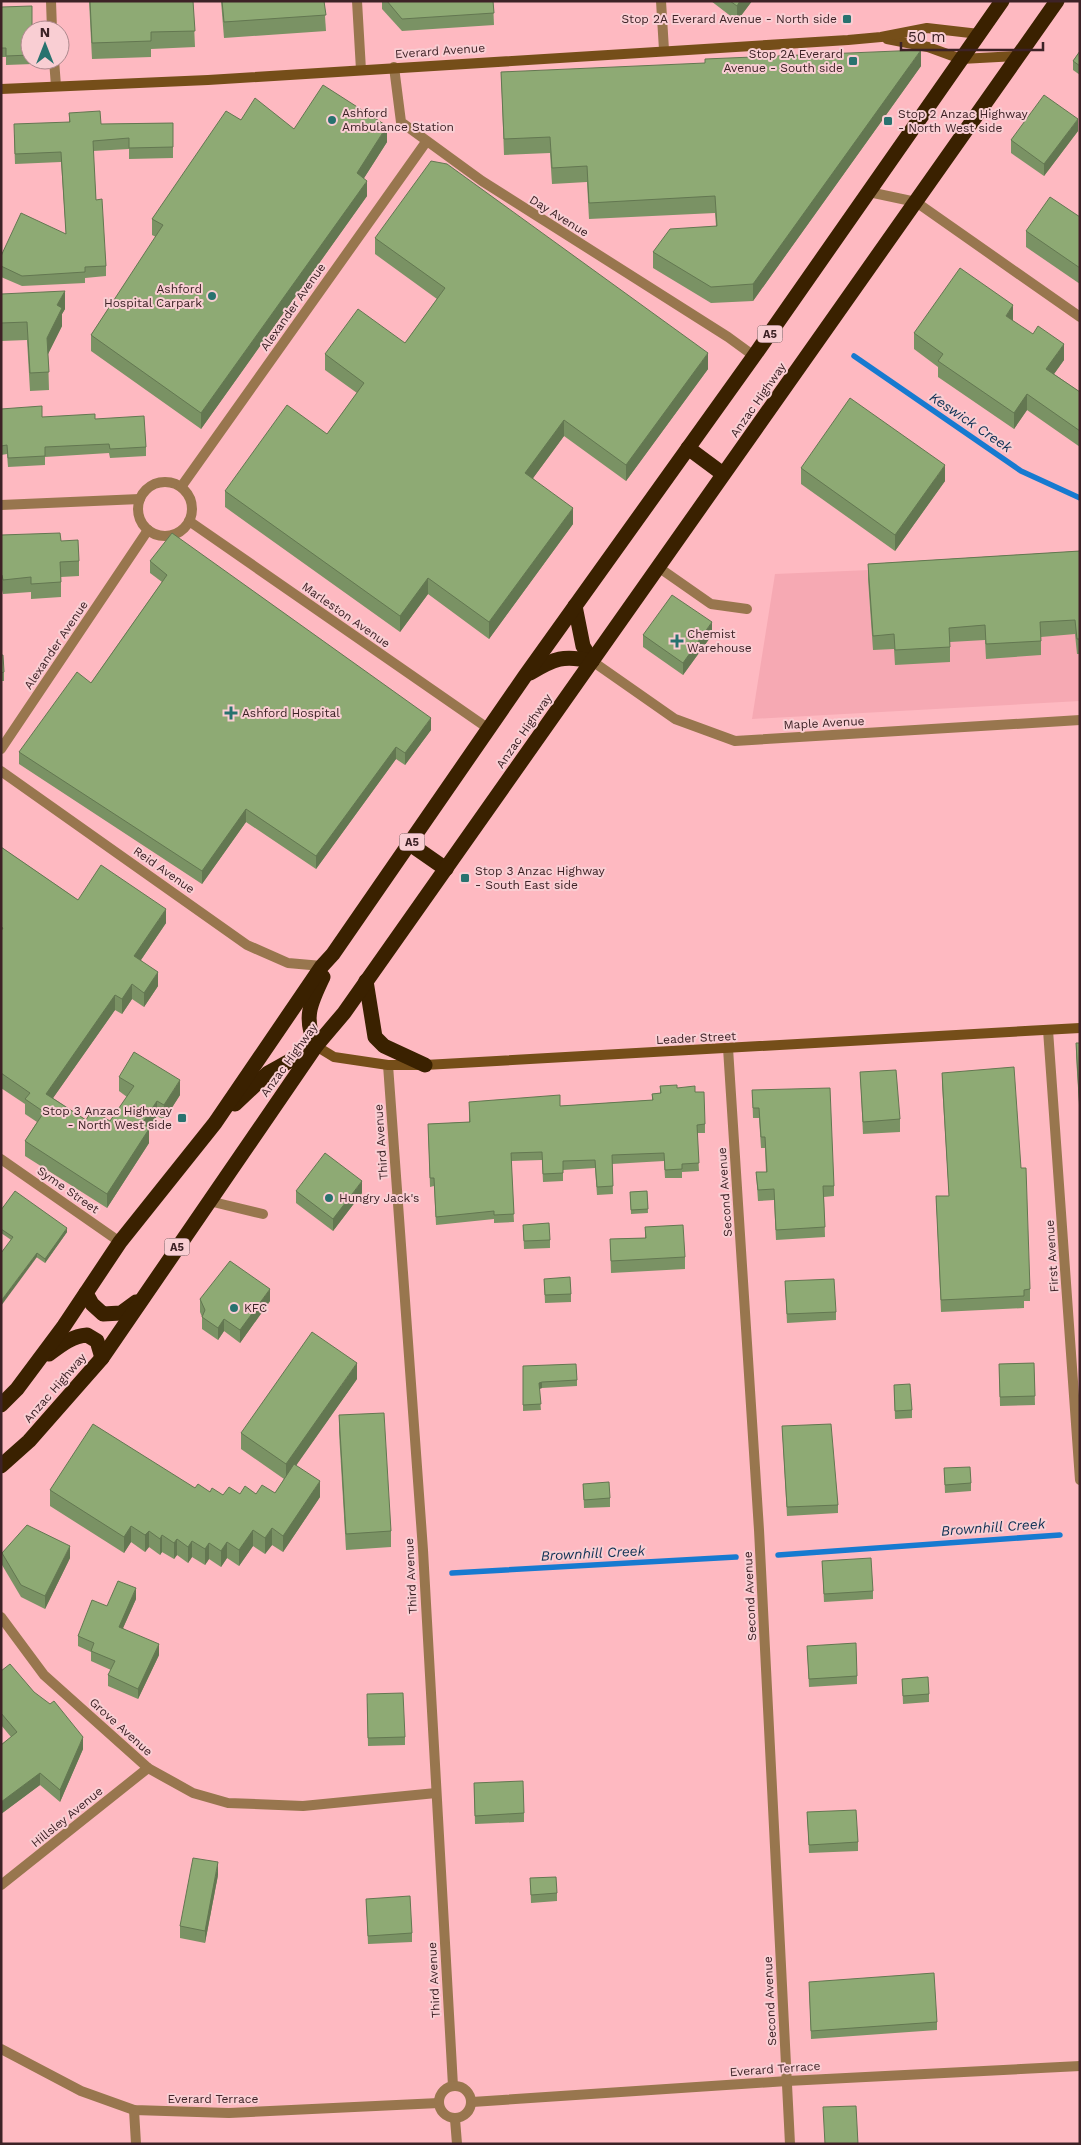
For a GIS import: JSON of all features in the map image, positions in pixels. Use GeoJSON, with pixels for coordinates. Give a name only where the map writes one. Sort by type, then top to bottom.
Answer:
{"type":"FeatureCollection","features":[{"type":"Feature","properties":{"kind":"highway","name":"Anzac Highway"},"geometry":{"type":"LineString","coordinates":[[1,1405],[17,1389],[34,1366],[120,1242],[215,1123],[322,966],[333,954],[410,844],[574,606],[754,356],[1002,1]]}},
{"type":"Feature","properties":{"kind":"highway","name":"Anzac Highway"},"geometry":{"type":"LineString","coordinates":[[1,1466],[29,1441],[102,1358],[316,1046],[366,981],[446,869],[1057,1]]}},
{"type":"Feature","properties":{"kind":"highway"},"geometry":{"type":"LineString","coordinates":[[688,448],[724,474]]}},
{"type":"Feature","properties":{"kind":"highway"},"geometry":{"type":"LineString","coordinates":[[574,606],[583,646],[592,661]]}},
{"type":"Feature","properties":{"kind":"highway"},"geometry":{"type":"LineString","coordinates":[[525,676],[547,662],[562,658],[571,656],[592,661]]}},
{"type":"Feature","properties":{"kind":"highway"},"geometry":{"type":"LineString","coordinates":[[410,844],[446,869]]}},
{"type":"Feature","properties":{"kind":"highway"},"geometry":{"type":"LineString","coordinates":[[215,1123],[268,1073],[316,1046],[309,1031],[310,1007],[333,954]]}},
{"type":"Feature","properties":{"kind":"highway"},"geometry":{"type":"LineString","coordinates":[[366,981],[375,1037],[384,1046],[424,1065]]}},
{"type":"Feature","properties":{"kind":"highway"},"geometry":{"type":"LineString","coordinates":[[86,1293],[97,1310],[103,1314],[121,1313],[143,1297]]}},
{"type":"Feature","properties":{"kind":"highway"},"geometry":{"type":"LineString","coordinates":[[34,1366],[66,1341],[78,1336],[88,1335],[97,1341],[102,1358]]}},
{"type":"Feature","properties":{"kind":"street"},"geometry":{"type":"LineString","coordinates":[[50,1],[51,20]]}},
{"type":"Feature","properties":{"kind":"street"},"geometry":{"type":"LineString","coordinates":[[356,1],[360,70]]}},
{"type":"Feature","properties":{"kind":"street"},"geometry":{"type":"LineString","coordinates":[[661,1],[664,50]]}},
{"type":"Feature","properties":{"kind":"street","name":"Everard Avenue"},"geometry":{"type":"LineString","coordinates":[[1,89],[360,70],[881,38],[927,28],[979,34]]}},
{"type":"Feature","properties":{"kind":"street","name":"Everard Avenue"},"geometry":{"type":"LineString","coordinates":[[881,38],[928,47],[961,59],[1017,56]]}},
{"type":"Feature","properties":{"kind":"street","name":"Day Avenue"},"geometry":{"type":"LineString","coordinates":[[394,67],[401,122],[482,181],[728,337],[754,356]]}},
{"type":"Feature","properties":{"kind":"street"},"geometry":{"type":"LineString","coordinates":[[55,70],[56,86]]}},
{"type":"Feature","properties":{"kind":"street","name":"Alexander Avenue"},"geometry":{"type":"LineString","coordinates":[[181,487],[426,142]]}},
{"type":"Feature","properties":{"kind":"street"},"geometry":{"type":"LineString","coordinates":[[869,192],[916,202],[1080,317]]}},
{"type":"Feature","properties":{"kind":"street"},"geometry":{"type":"LineString","coordinates":[[168,482],[181,487],[191,499],[192,512],[189,521],[176,534],[159,535],[148,530],[141,521],[138,508],[140,499],[150,486],[157,483],[168,482]]}},
{"type":"Feature","properties":{"kind":"street"},"geometry":{"type":"LineString","coordinates":[[1,505],[140,499]]}},
{"type":"Feature","properties":{"kind":"street","name":"Marleston Avenue"},"geometry":{"type":"LineString","coordinates":[[189,521],[489,729]]}},
{"type":"Feature","properties":{"kind":"street","name":"Alexander Avenue"},"geometry":{"type":"LineString","coordinates":[[1,749],[148,530]]}},
{"type":"Feature","properties":{"kind":"street"},"geometry":{"type":"LineString","coordinates":[[658,567],[711,604],[748,609]]}},
{"type":"Feature","properties":{"kind":"street","name":"Maple Avenue"},"geometry":{"type":"LineString","coordinates":[[592,661],[675,719],[736,741],[1080,720]]}},
{"type":"Feature","properties":{"kind":"street","name":"Reid Avenue"},"geometry":{"type":"LineString","coordinates":[[1,771],[247,945],[288,964],[322,966]]}},
{"type":"Feature","properties":{"kind":"street","name":"Leader Street"},"geometry":{"type":"LineString","coordinates":[[316,1046],[334,1057],[388,1065],[424,1065],[1080,1028]]}},
{"type":"Feature","properties":{"kind":"street","name":"First Avenue"},"geometry":{"type":"LineString","coordinates":[[1048,1030],[1080,1480]]}},
{"type":"Feature","properties":{"kind":"street","name":"Second Avenue"},"geometry":{"type":"LineString","coordinates":[[728,1048],[759,1530],[790,2144]]}},
{"type":"Feature","properties":{"kind":"street","name":"Third Avenue"},"geometry":{"type":"LineString","coordinates":[[388,1065],[423,1550],[453,2086]]}},
{"type":"Feature","properties":{"kind":"street","name":"Syme Street"},"geometry":{"type":"LineString","coordinates":[[1,1160],[120,1242]]}},
{"type":"Feature","properties":{"kind":"street"},"geometry":{"type":"LineString","coordinates":[[209,1200],[263,1214]]}},
{"type":"Feature","properties":{"kind":"street","name":"Grove Avenue"},"geometry":{"type":"LineString","coordinates":[[1,1617],[44,1675],[148,1768],[192,1793],[228,1804],[302,1806],[436,1793]]}},
{"type":"Feature","properties":{"kind":"street","name":"Hillsley Avenue"},"geometry":{"type":"LineString","coordinates":[[1,1885],[148,1768]]}},
{"type":"Feature","properties":{"kind":"street","name":"Everard Terrace"},"geometry":{"type":"LineString","coordinates":[[1,2049],[82,2091],[134,2110],[229,2113],[439,2103]]}},
{"type":"Feature","properties":{"kind":"street","name":"Everard Terrace"},"geometry":{"type":"LineString","coordinates":[[472,2102],[787,2080],[1080,2066]]}},
{"type":"Feature","properties":{"kind":"street"},"geometry":{"type":"LineString","coordinates":[[453,2086],[466,2089],[472,2102],[468,2113],[455,2119],[444,2114],[439,2103],[442,2092],[453,2086]]}},
{"type":"Feature","properties":{"kind":"street"},"geometry":{"type":"LineString","coordinates":[[134,2110],[136,2144]]}},
{"type":"Feature","properties":{"kind":"street"},"geometry":{"type":"LineString","coordinates":[[455,2119],[456,2144]]}},
{"type":"Feature","properties":{"kind":"shaded area"},"geometry":{"type":"Polygon","coordinates":[[[1080,561],[1080,701],[752,719],[775,574],[1080,561]]]}},
{"type":"Feature","properties":{"kind":"building"},"geometry":{"type":"Polygon","coordinates":[[[90,1],[193,1],[195,31],[151,32],[151,41],[92,43],[90,1]]]}},
{"type":"Feature","properties":{"kind":"building"},"geometry":{"type":"Polygon","coordinates":[[[222,1],[324,1],[326,15],[224,22],[222,1]]]}},
{"type":"Feature","properties":{"kind":"building"},"geometry":{"type":"Polygon","coordinates":[[[387,1],[493,1],[494,13],[402,19],[387,1]]]}},
{"type":"Feature","properties":{"kind":"building"},"geometry":{"type":"Polygon","coordinates":[[[730,1],[740,1],[737,6],[730,1]]]}},
{"type":"Feature","properties":{"kind":"building"},"geometry":{"type":"Polygon","coordinates":[[[32,6],[32,20],[20,20],[20,55],[6,56],[6,48],[1,48],[1,7],[32,6]]]}},
{"type":"Feature","properties":{"kind":"building"},"geometry":{"type":"Polygon","coordinates":[[[921,50],[753,284],[711,287],[653,252],[670,229],[717,226],[715,196],[589,203],[587,166],[552,168],[550,137],[504,139],[501,72],[705,63],[705,59],[921,50]]]}},
{"type":"Feature","properties":{"kind":"building"},"geometry":{"type":"Polygon","coordinates":[[[1080,51],[1080,66],[1073,61],[1080,51]]]}},
{"type":"Feature","properties":{"kind":"building","name":"Ashford Hospital Carpark"},"geometry":{"type":"Polygon","coordinates":[[[323,85],[387,126],[357,173],[367,181],[201,413],[91,335],[163,225],[152,219],[226,111],[241,120],[255,98],[294,129],[323,85]]]}},
{"type":"Feature","properties":{"kind":"building"},"geometry":{"type":"Polygon","coordinates":[[[1044,95],[1078,119],[1044,164],[1011,140],[1044,95]]]}},
{"type":"Feature","properties":{"kind":"building"},"geometry":{"type":"Polygon","coordinates":[[[100,111],[101,124],[173,123],[173,147],[129,148],[129,138],[93,141],[96,200],[102,199],[106,266],[85,267],[85,272],[22,276],[1,266],[1,256],[21,213],[66,234],[61,152],[15,154],[14,124],[70,122],[69,113],[100,111]]]}},
{"type":"Feature","properties":{"kind":"building"},"geometry":{"type":"Polygon","coordinates":[[[431,161],[447,164],[708,353],[626,465],[564,420],[525,473],[573,508],[489,622],[428,578],[400,616],[225,491],[287,405],[327,434],[364,383],[325,354],[358,309],[405,343],[445,288],[375,238],[431,161]]]}},
{"type":"Feature","properties":{"kind":"building"},"geometry":{"type":"Polygon","coordinates":[[[1050,197],[1080,217],[1080,268],[1026,231],[1050,197]]]}},
{"type":"Feature","properties":{"kind":"building"},"geometry":{"type":"Polygon","coordinates":[[[960,268],[1013,305],[1006,316],[1033,334],[1038,326],[1064,344],[1046,369],[1080,392],[1080,431],[1027,394],[1014,413],[938,361],[943,354],[914,333],[960,268]]]}},
{"type":"Feature","properties":{"kind":"building"},"geometry":{"type":"Polygon","coordinates":[[[65,291],[57,305],[62,308],[47,338],[49,372],[30,373],[27,322],[1,323],[1,294],[65,291]]]}},
{"type":"Feature","properties":{"kind":"building"},"geometry":{"type":"Polygon","coordinates":[[[850,398],[945,465],[895,535],[801,468],[850,398]]]}},
{"type":"Feature","properties":{"kind":"building"},"geometry":{"type":"Polygon","coordinates":[[[42,406],[42,417],[95,414],[95,419],[144,416],[146,447],[110,449],[109,444],[45,447],[45,456],[8,458],[7,445],[1,446],[1,409],[42,406]]]}},
{"type":"Feature","properties":{"kind":"building"},"geometry":{"type":"Polygon","coordinates":[[[60,533],[61,541],[78,540],[79,561],[60,562],[61,582],[31,584],[31,577],[3,580],[1,575],[1,535],[60,533]]]}},
{"type":"Feature","properties":{"kind":"building","name":"Ashford Hospital"},"geometry":{"type":"Polygon","coordinates":[[[172,533],[431,718],[405,753],[396,747],[316,856],[246,809],[202,871],[19,752],[77,672],[91,683],[167,575],[150,561],[172,533]]]}},
{"type":"Feature","properties":{"kind":"building"},"geometry":{"type":"Polygon","coordinates":[[[1080,551],[1080,639],[1077,639],[1075,620],[1040,622],[1041,641],[986,644],[985,625],[949,628],[950,647],[895,650],[894,634],[873,636],[868,564],[1080,551]]]}},
{"type":"Feature","properties":{"kind":"building","name":"Chemist Warehouse"},"geometry":{"type":"Polygon","coordinates":[[[672,595],[712,622],[683,663],[643,635],[672,595]]]}},
{"type":"Feature","properties":{"kind":"building"},"geometry":{"type":"Polygon","coordinates":[[[1,655],[3,655],[4,672],[1,673],[1,655]]]}},
{"type":"Feature","properties":{"kind":"building"},"geometry":{"type":"Polygon","coordinates":[[[1,847],[78,900],[101,865],[166,909],[134,956],[158,972],[144,993],[132,984],[122,999],[115,995],[46,1094],[86,1120],[92,1110],[110,1121],[134,1086],[119,1077],[134,1052],[180,1080],[164,1105],[157,1101],[143,1122],[149,1129],[107,1194],[25,1141],[44,1112],[25,1099],[30,1093],[1,1073],[1,931],[3,928],[1,927],[1,847]]]}},
{"type":"Feature","properties":{"kind":"building"},"geometry":{"type":"Polygon","coordinates":[[[1076,1043],[1080,1043],[1080,1110],[1076,1043]]]}},
{"type":"Feature","properties":{"kind":"building"},"geometry":{"type":"Polygon","coordinates":[[[1014,1067],[1021,1168],[1026,1168],[1030,1289],[1024,1290],[1024,1296],[941,1300],[936,1196],[949,1196],[942,1073],[1014,1067]]]}},
{"type":"Feature","properties":{"kind":"building"},"geometry":{"type":"Polygon","coordinates":[[[896,1070],[900,1119],[863,1122],[860,1072],[896,1070]]]}},
{"type":"Feature","properties":{"kind":"building"},"geometry":{"type":"Polygon","coordinates":[[[677,1085],[677,1088],[695,1086],[695,1092],[704,1092],[705,1124],[697,1125],[699,1163],[682,1164],[682,1169],[665,1170],[664,1153],[612,1155],[613,1186],[597,1187],[595,1160],[563,1161],[563,1173],[543,1174],[542,1152],[511,1153],[514,1214],[494,1215],[494,1211],[436,1217],[434,1178],[430,1178],[428,1124],[470,1122],[469,1102],[560,1095],[560,1106],[653,1100],[652,1094],[661,1093],[660,1086],[677,1085]]]}},
{"type":"Feature","properties":{"kind":"building"},"geometry":{"type":"Polygon","coordinates":[[[830,1088],[834,1186],[823,1186],[825,1227],[776,1230],[774,1189],[758,1190],[756,1172],[767,1172],[765,1137],[761,1137],[759,1108],[753,1108],[752,1090],[830,1088]]]}},
{"type":"Feature","properties":{"kind":"building","name":"Hungry Jack's"},"geometry":{"type":"Polygon","coordinates":[[[325,1153],[362,1181],[333,1219],[296,1191],[325,1153]]]}},
{"type":"Feature","properties":{"kind":"building"},"geometry":{"type":"Polygon","coordinates":[[[15,1191],[67,1228],[45,1259],[37,1253],[1,1301],[1,1253],[13,1237],[1,1229],[1,1210],[15,1191]]]}},
{"type":"Feature","properties":{"kind":"building"},"geometry":{"type":"Polygon","coordinates":[[[647,1191],[648,1209],[631,1210],[630,1192],[647,1191]]]}},
{"type":"Feature","properties":{"kind":"building"},"geometry":{"type":"Polygon","coordinates":[[[549,1223],[550,1240],[524,1241],[523,1225],[549,1223]]]}},
{"type":"Feature","properties":{"kind":"building"},"geometry":{"type":"Polygon","coordinates":[[[683,1225],[685,1257],[611,1261],[610,1239],[646,1238],[645,1227],[683,1225]]]}},
{"type":"Feature","properties":{"kind":"building","name":"KFC"},"geometry":{"type":"Polygon","coordinates":[[[230,1261],[270,1289],[240,1330],[224,1319],[218,1328],[202,1317],[205,1310],[200,1299],[230,1261]]]}},
{"type":"Feature","properties":{"kind":"building"},"geometry":{"type":"Polygon","coordinates":[[[570,1277],[571,1294],[545,1295],[544,1279],[570,1277]]]}},
{"type":"Feature","properties":{"kind":"building"},"geometry":{"type":"Polygon","coordinates":[[[834,1279],[836,1312],[787,1314],[785,1281],[834,1279]]]}},
{"type":"Feature","properties":{"kind":"building"},"geometry":{"type":"Polygon","coordinates":[[[312,1332],[357,1363],[286,1464],[241,1433],[312,1332]]]}},
{"type":"Feature","properties":{"kind":"building"},"geometry":{"type":"Polygon","coordinates":[[[1034,1363],[1035,1396],[1000,1397],[999,1364],[1034,1363]]]}},
{"type":"Feature","properties":{"kind":"building"},"geometry":{"type":"Polygon","coordinates":[[[576,1364],[577,1380],[539,1383],[541,1404],[523,1405],[523,1366],[576,1364]]]}},
{"type":"Feature","properties":{"kind":"building"},"geometry":{"type":"Polygon","coordinates":[[[910,1384],[912,1410],[895,1411],[894,1385],[910,1384]]]}},
{"type":"Feature","properties":{"kind":"building"},"geometry":{"type":"Polygon","coordinates":[[[384,1413],[391,1531],[346,1534],[339,1415],[384,1413]]]}},
{"type":"Feature","properties":{"kind":"building"},"geometry":{"type":"Polygon","coordinates":[[[93,1424],[195,1488],[198,1484],[210,1492],[212,1488],[223,1495],[229,1487],[240,1494],[245,1486],[256,1494],[262,1485],[275,1493],[294,1464],[320,1481],[283,1536],[272,1528],[265,1538],[253,1530],[239,1550],[227,1542],[221,1551],[209,1543],[205,1549],[192,1541],[188,1547],[177,1539],[174,1543],[162,1535],[160,1539],[149,1531],[145,1535],[131,1526],[124,1537],[50,1490],[93,1424]]]}},
{"type":"Feature","properties":{"kind":"building"},"geometry":{"type":"Polygon","coordinates":[[[831,1424],[838,1505],[787,1507],[782,1426],[831,1424]]]}},
{"type":"Feature","properties":{"kind":"building"},"geometry":{"type":"Polygon","coordinates":[[[970,1467],[971,1483],[945,1485],[944,1468],[970,1467]]]}},
{"type":"Feature","properties":{"kind":"building"},"geometry":{"type":"Polygon","coordinates":[[[609,1482],[610,1498],[584,1500],[583,1484],[609,1482]]]}},
{"type":"Feature","properties":{"kind":"building"},"geometry":{"type":"Polygon","coordinates":[[[27,1525],[70,1546],[45,1596],[21,1585],[2,1553],[27,1525]]]}},
{"type":"Feature","properties":{"kind":"building"},"geometry":{"type":"Polygon","coordinates":[[[871,1558],[873,1591],[824,1594],[822,1561],[871,1558]]]}},
{"type":"Feature","properties":{"kind":"building"},"geometry":{"type":"Polygon","coordinates":[[[118,1581],[136,1588],[119,1627],[159,1644],[138,1689],[108,1675],[115,1661],[91,1651],[94,1643],[78,1636],[92,1600],[107,1606],[118,1581]]]}},
{"type":"Feature","properties":{"kind":"building"},"geometry":{"type":"Polygon","coordinates":[[[856,1643],[857,1676],[809,1679],[807,1646],[856,1643]]]}},
{"type":"Feature","properties":{"kind":"building"},"geometry":{"type":"Polygon","coordinates":[[[10,1664],[34,1692],[50,1704],[54,1701],[83,1737],[60,1790],[40,1773],[1,1802],[1,1745],[17,1732],[1,1713],[1,1671],[10,1664]]]}},
{"type":"Feature","properties":{"kind":"building"},"geometry":{"type":"Polygon","coordinates":[[[928,1677],[929,1694],[903,1696],[902,1679],[928,1677]]]}},
{"type":"Feature","properties":{"kind":"building"},"geometry":{"type":"Polygon","coordinates":[[[403,1693],[405,1737],[368,1738],[367,1694],[403,1693]]]}},
{"type":"Feature","properties":{"kind":"building"},"geometry":{"type":"Polygon","coordinates":[[[523,1781],[524,1813],[475,1816],[474,1783],[523,1781]]]}},
{"type":"Feature","properties":{"kind":"building"},"geometry":{"type":"Polygon","coordinates":[[[856,1810],[858,1842],[809,1845],[807,1812],[856,1810]]]}},
{"type":"Feature","properties":{"kind":"building"},"geometry":{"type":"Polygon","coordinates":[[[193,1858],[218,1862],[205,1931],[180,1926],[193,1858]]]}},
{"type":"Feature","properties":{"kind":"building"},"geometry":{"type":"Polygon","coordinates":[[[556,1877],[557,1893],[531,1895],[530,1878],[556,1877]]]}},
{"type":"Feature","properties":{"kind":"building"},"geometry":{"type":"Polygon","coordinates":[[[410,1896],[412,1933],[368,1936],[366,1899],[410,1896]]]}},
{"type":"Feature","properties":{"kind":"building"},"geometry":{"type":"Polygon","coordinates":[[[934,1973],[937,2022],[811,2031],[809,1982],[934,1973]]]}},
{"type":"Feature","properties":{"kind":"building"},"geometry":{"type":"Polygon","coordinates":[[[856,2106],[858,2144],[825,2144],[823,2107],[856,2106]]]}},
{"type":"Feature","properties":{"kind":"waterway","name":"Keswick Creek"},"geometry":{"type":"LineString","coordinates":[[854,356],[1021,471],[1080,498]]}},
{"type":"Feature","properties":{"kind":"waterway","name":"Brownhill Creek"},"geometry":{"type":"LineString","coordinates":[[778,1555],[1060,1535]]}},
{"type":"Feature","properties":{"kind":"waterway","name":"Brownhill Creek"},"geometry":{"type":"LineString","coordinates":[[452,1573],[736,1557]]}},
{"type":"Feature","properties":{"kind":"place","name":"Stop 2A Everard Avenue - North side"},"geometry":{"type":"Point","coordinates":[847,19]}},
{"type":"Feature","properties":{"kind":"place","name":"Stop 2A Everard Avenue - South side"},"geometry":{"type":"Point","coordinates":[853,61]}},
{"type":"Feature","properties":{"kind":"place","name":"Ashford Ambulance Station"},"geometry":{"type":"Point","coordinates":[332,120]}},
{"type":"Feature","properties":{"kind":"place","name":"Stop 2 Anzac Highway - North West side"},"geometry":{"type":"Point","coordinates":[888,121]}},
{"type":"Feature","properties":{"kind":"place","name":"Ashford Hospital Carpark"},"geometry":{"type":"Point","coordinates":[212,296]}},
{"type":"Feature","properties":{"kind":"place","name":"Chemist Warehouse"},"geometry":{"type":"Point","coordinates":[677,641]}},
{"type":"Feature","properties":{"kind":"place","name":"Ashford Hospital"},"geometry":{"type":"Point","coordinates":[231,713]}},
{"type":"Feature","properties":{"kind":"place","name":"Stop 3 Anzac Highway - South East side"},"geometry":{"type":"Point","coordinates":[465,878]}},
{"type":"Feature","properties":{"kind":"place","name":"Stop 3 Anzac Highway - North West side"},"geometry":{"type":"Point","coordinates":[182,1118]}},
{"type":"Feature","properties":{"kind":"place","name":"Hungry Jack's"},"geometry":{"type":"Point","coordinates":[329,1198]}},
{"type":"Feature","properties":{"kind":"place","name":"KFC"},"geometry":{"type":"Point","coordinates":[234,1308]}}]}
